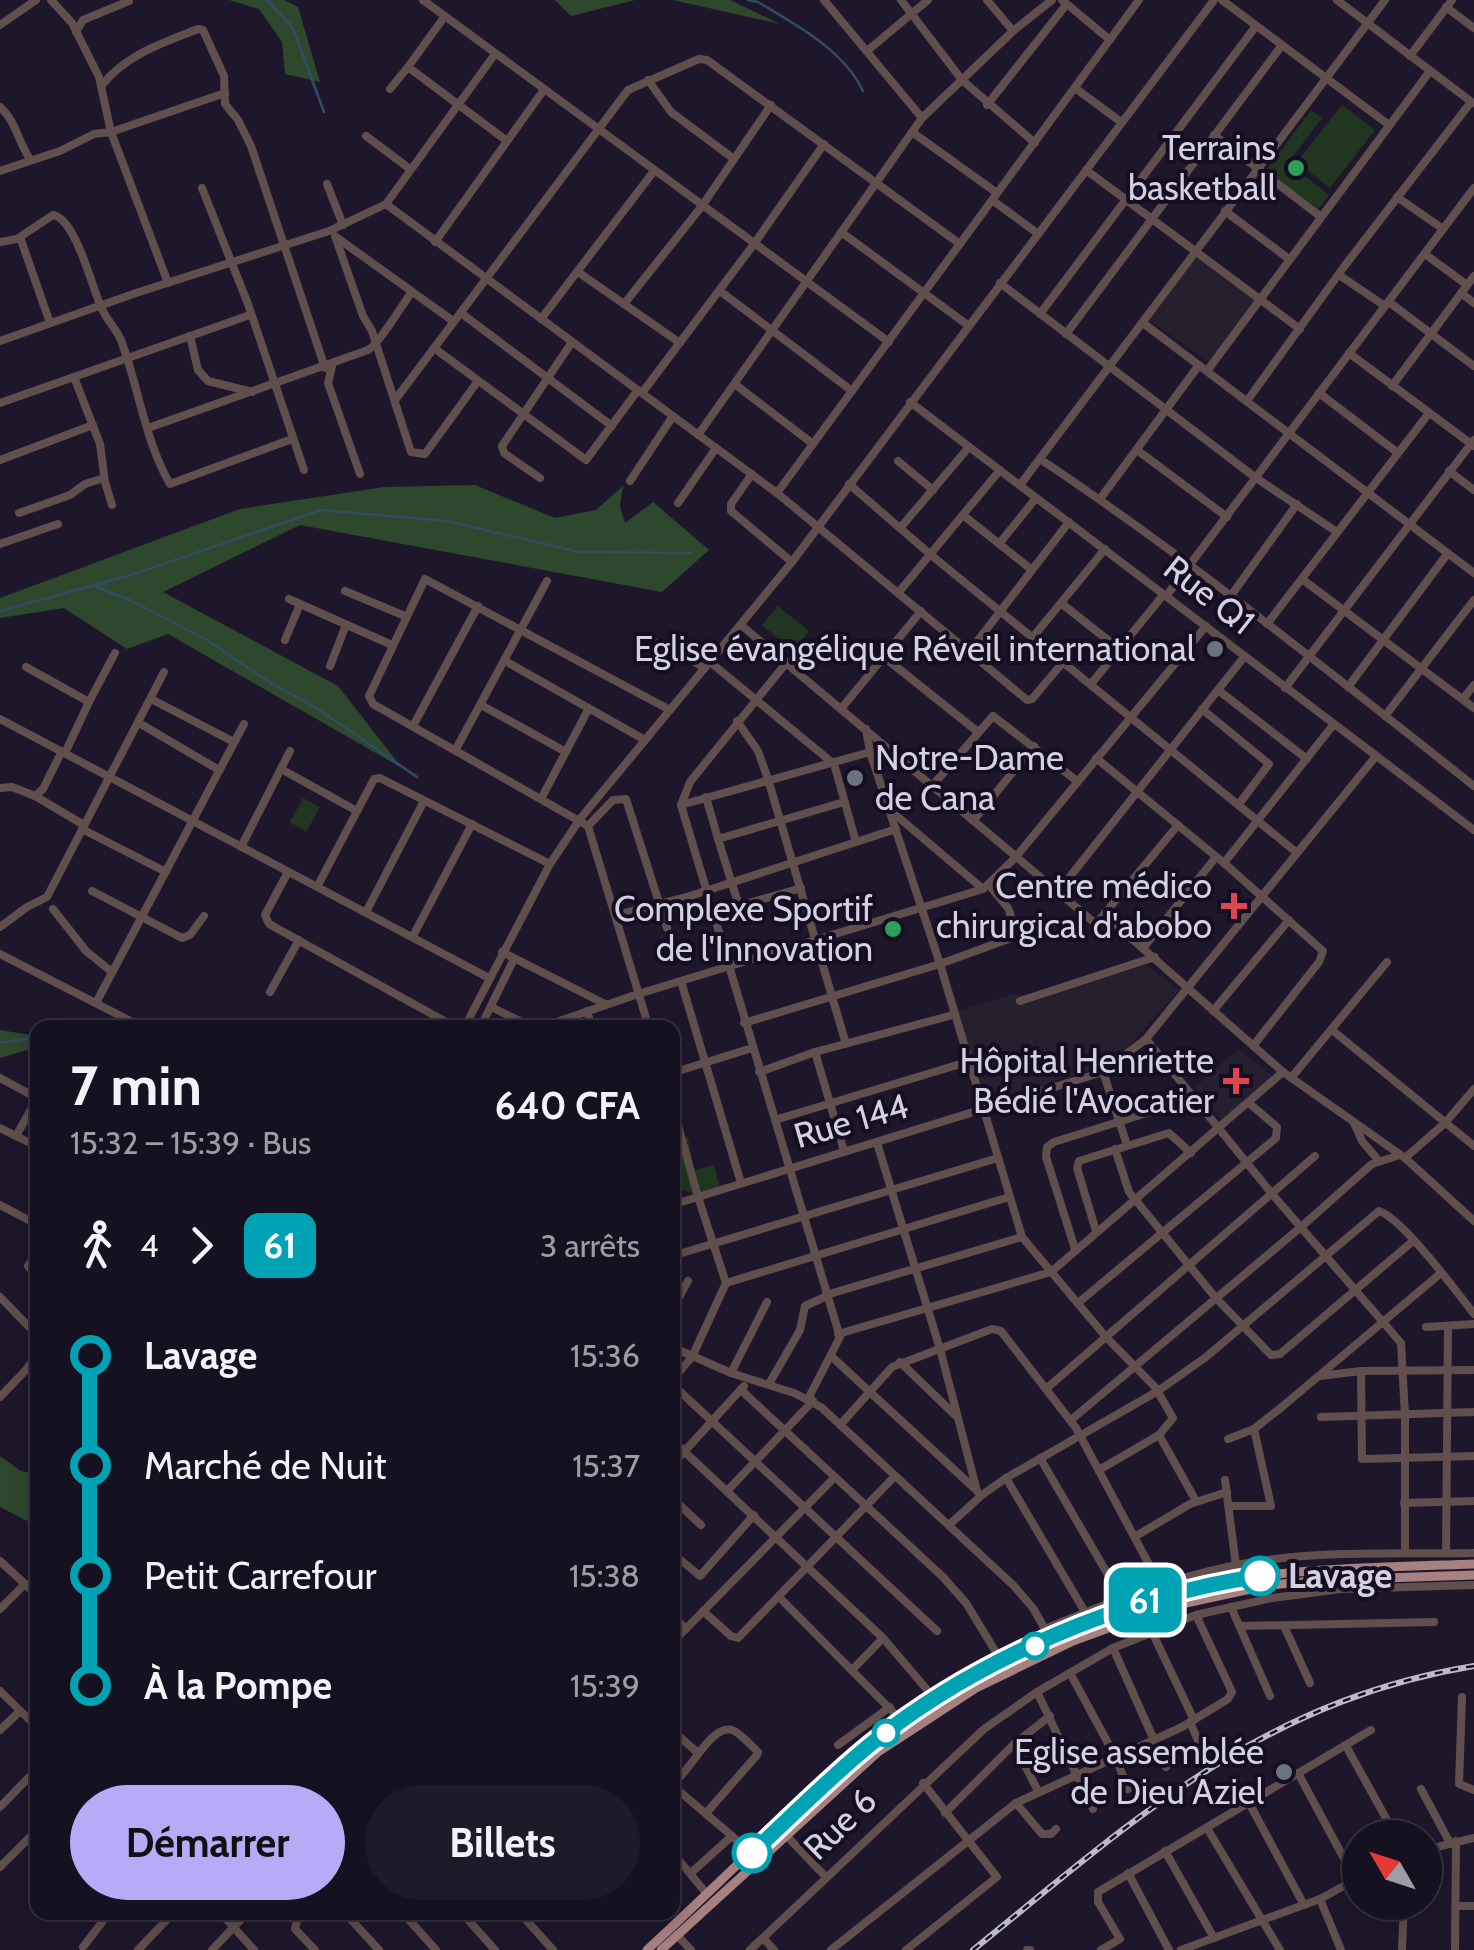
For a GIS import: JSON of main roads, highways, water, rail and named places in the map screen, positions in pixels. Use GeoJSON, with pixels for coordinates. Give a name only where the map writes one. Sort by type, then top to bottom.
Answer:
{"type":"FeatureCollection","features":[{"type":"Feature","properties":{"kind":"main road"},"geometry":{"type":"LineString","coordinates":[[661,1950],[871,1744],[935,1699],[1048,1634],[1143,1601],[1237,1579],[1325,1568],[1474,1564]]}},
{"type":"Feature","properties":{"kind":"main road"},"geometry":{"type":"LineString","coordinates":[[680,1919],[750,1854],[910,1728],[976,1688],[1102,1630],[1200,1598],[1269,1585],[1474,1575]]}},
{"type":"Feature","properties":{"kind":"main road"},"geometry":{"type":"LineString","coordinates":[[647,1950],[679,1920]]}},
{"type":"Feature","properties":{"kind":"waterway"},"geometry":{"type":"LineString","coordinates":[[267,0],[293,28],[324,112]]}},
{"type":"Feature","properties":{"kind":"waterway"},"geometry":{"type":"LineString","coordinates":[[748,0],[758,2],[818,40],[844,63],[863,91]]}},
{"type":"Feature","properties":{"kind":"waterway"},"geometry":{"type":"LineString","coordinates":[[0,611],[131,575],[321,510],[447,521],[579,552],[692,553]]}},
{"type":"Feature","properties":{"kind":"waterway"},"geometry":{"type":"LineString","coordinates":[[92,585],[207,640],[417,777]]}},
{"type":"Feature","properties":{"kind":"waterway"},"geometry":{"type":"LineString","coordinates":[[0,1043],[30,1038]]}},
{"type":"Feature","properties":{"kind":"railway"},"geometry":{"type":"LineString","coordinates":[[973,1950],[1146,1812],[1264,1737],[1329,1707],[1398,1683],[1474,1666]]}},
{"type":"Feature","properties":{"kind":"place","name":"Terrains basketball"},"geometry":{"type":"Point","coordinates":[1296,168]}},
{"type":"Feature","properties":{"kind":"place","name":"Eglise évangélique Réveil international"},"geometry":{"type":"Point","coordinates":[1215,649]}},
{"type":"Feature","properties":{"kind":"place","name":"Notre-Dame de Cana"},"geometry":{"type":"Point","coordinates":[855,778]}},
{"type":"Feature","properties":{"kind":"place","name":"Centre médico chirurgical d'abobo"},"geometry":{"type":"Point","coordinates":[1234,906]}},
{"type":"Feature","properties":{"kind":"place","name":"Complexe Sportif de l'Innovation"},"geometry":{"type":"Point","coordinates":[893,929]}},
{"type":"Feature","properties":{"kind":"place","name":"Hôpital Henriette Bédié l'Avocatier"},"geometry":{"type":"Point","coordinates":[1236,1081]}},
{"type":"Feature","properties":{"kind":"place","name":"Lavage"},"geometry":{"type":"Point","coordinates":[1260,1576]}},
{"type":"Feature","properties":{"kind":"place","name":"Eglise assemblée de Dieu Aziel"},"geometry":{"type":"Point","coordinates":[1284,1772]}}]}
